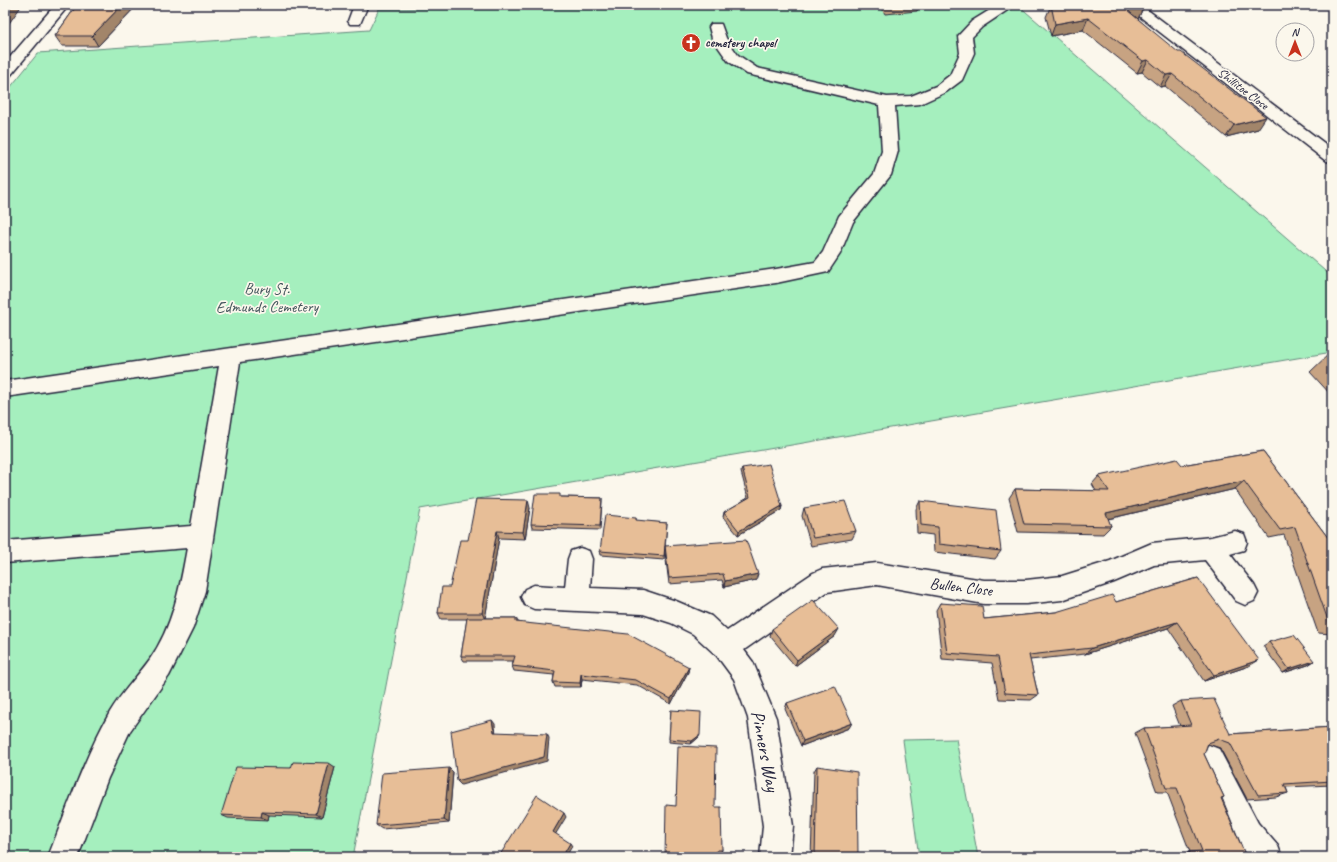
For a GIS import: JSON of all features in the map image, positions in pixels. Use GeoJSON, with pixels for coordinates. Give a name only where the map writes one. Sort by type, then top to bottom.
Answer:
{"type":"FeatureCollection","features":[{"type":"Feature","properties":{"kind":"street"},"geometry":{"type":"LineString","coordinates":[[5,73],[62,5]]}},
{"type":"Feature","properties":{"kind":"street"},"geometry":{"type":"LineString","coordinates":[[355,22],[361,5]]}},
{"type":"Feature","properties":{"kind":"street"},"geometry":{"type":"LineString","coordinates":[[716,27],[719,38],[733,58],[752,72],[887,102],[914,101],[941,89],[957,77],[967,53],[965,36],[977,24],[1008,5]]}},
{"type":"Feature","properties":{"kind":"street","name":"Shillitoe Close"},"geometry":{"type":"LineString","coordinates":[[1132,5],[1332,157]]}},
{"type":"Feature","properties":{"kind":"street"},"geometry":{"type":"LineString","coordinates":[[5,389],[776,276],[821,267],[830,254],[846,220],[882,175],[890,151],[887,102]]}},
{"type":"Feature","properties":{"kind":"street"},"geometry":{"type":"LineString","coordinates":[[63,857],[96,772],[120,721],[160,667],[180,628],[192,591],[231,355]]}},
{"type":"Feature","properties":{"kind":"street"},"geometry":{"type":"LineString","coordinates":[[5,552],[200,536]]}},
{"type":"Feature","properties":{"kind":"street","name":"Bullen Close"},"geometry":{"type":"LineString","coordinates":[[726,647],[822,581],[877,574],[984,592],[1026,592],[1062,588],[1114,570],[1152,554],[1211,548],[1235,542]]}},
{"type":"Feature","properties":{"kind":"street"},"geometry":{"type":"LineString","coordinates":[[1211,548],[1245,593]]}},
{"type":"Feature","properties":{"kind":"street"},"geometry":{"type":"LineString","coordinates":[[577,598],[580,558]]}},
{"type":"Feature","properties":{"kind":"street","name":"Pinners Way"},"geometry":{"type":"LineString","coordinates":[[534,597],[643,602],[676,613],[702,625],[726,647],[744,671],[762,718],[778,826],[776,857]]}},
{"type":"Feature","properties":{"kind":"street"},"geometry":{"type":"LineString","coordinates":[[1210,759],[1246,834],[1267,857]]}},
{"type":"Feature","properties":{"kind":"green space","name":"Bury St. Edmunds Cemetery"},"geometry":{"type":"Polygon","coordinates":[[[462,5],[584,5],[584,9],[670,5],[1018,5],[1332,277],[1332,352],[420,509],[353,857],[5,857],[5,94],[38,53],[369,30],[379,9],[461,8],[462,5]]]}},
{"type":"Feature","properties":{"kind":"green space"},"geometry":{"type":"Polygon","coordinates":[[[956,739],[978,857],[919,857],[903,740],[956,739]]]}},
{"type":"Feature","properties":{"kind":"building"},"geometry":{"type":"Polygon","coordinates":[[[77,5],[122,5],[92,36],[55,36],[77,5]]]}},
{"type":"Feature","properties":{"kind":"building"},"geometry":{"type":"Polygon","coordinates":[[[1051,5],[1140,5],[1143,8],[1127,10],[1178,52],[1181,52],[1266,117],[1234,125],[1172,74],[1166,75],[1148,60],[1143,61],[1088,18],[1055,24],[1051,5]]]}},
{"type":"Feature","properties":{"kind":"building"},"geometry":{"type":"Polygon","coordinates":[[[1263,451],[1332,543],[1332,626],[1330,626],[1295,527],[1280,530],[1244,481],[1106,513],[1111,526],[1024,524],[1015,489],[1109,491],[1099,476],[1177,459],[1182,465],[1263,451]]]}},
{"type":"Feature","properties":{"kind":"building"},"geometry":{"type":"Polygon","coordinates":[[[769,464],[782,506],[739,531],[724,512],[750,497],[742,468],[769,464]]]}},
{"type":"Feature","properties":{"kind":"building"},"geometry":{"type":"Polygon","coordinates":[[[535,494],[560,494],[560,497],[602,498],[600,526],[531,524],[535,494]]]}},
{"type":"Feature","properties":{"kind":"building"},"geometry":{"type":"Polygon","coordinates":[[[476,499],[528,500],[523,532],[497,531],[482,613],[438,613],[442,587],[450,587],[460,540],[468,540],[476,499]]]}},
{"type":"Feature","properties":{"kind":"building"},"geometry":{"type":"Polygon","coordinates":[[[845,501],[856,531],[813,538],[804,508],[845,501]]]}},
{"type":"Feature","properties":{"kind":"building"},"geometry":{"type":"Polygon","coordinates":[[[920,501],[996,510],[1001,551],[939,544],[938,527],[921,525],[920,501]]]}},
{"type":"Feature","properties":{"kind":"building"},"geometry":{"type":"Polygon","coordinates":[[[605,515],[667,523],[664,556],[600,551],[605,515]]]}},
{"type":"Feature","properties":{"kind":"building"},"geometry":{"type":"Polygon","coordinates":[[[746,540],[758,574],[725,581],[723,574],[669,578],[665,546],[746,540]]]}},
{"type":"Feature","properties":{"kind":"building"},"geometry":{"type":"Polygon","coordinates":[[[1198,578],[1259,660],[1214,675],[1177,622],[1092,648],[1029,655],[1038,695],[1005,693],[998,657],[947,653],[940,603],[982,606],[984,619],[1056,612],[1112,595],[1116,602],[1198,578]]]}},
{"type":"Feature","properties":{"kind":"building"},"geometry":{"type":"Polygon","coordinates":[[[813,600],[839,629],[797,660],[772,629],[813,600]]]}},
{"type":"Feature","properties":{"kind":"building"},"geometry":{"type":"Polygon","coordinates":[[[467,618],[516,618],[516,622],[628,634],[689,667],[671,699],[636,680],[581,674],[580,683],[553,682],[555,671],[512,666],[515,656],[461,656],[467,618]]]}},
{"type":"Feature","properties":{"kind":"building"},"geometry":{"type":"Polygon","coordinates":[[[1294,635],[1314,661],[1289,669],[1269,642],[1294,635]]]}},
{"type":"Feature","properties":{"kind":"building"},"geometry":{"type":"Polygon","coordinates":[[[835,686],[852,723],[803,741],[787,703],[835,686]]]}},
{"type":"Feature","properties":{"kind":"building"},"geometry":{"type":"Polygon","coordinates":[[[1214,699],[1230,734],[1332,727],[1332,781],[1284,784],[1288,793],[1258,795],[1230,743],[1219,739],[1208,743],[1204,754],[1224,797],[1221,798],[1246,857],[1191,857],[1189,852],[1202,851],[1177,788],[1166,788],[1144,728],[1191,725],[1181,701],[1214,699]]]}},
{"type":"Feature","properties":{"kind":"building"},"geometry":{"type":"Polygon","coordinates":[[[671,710],[701,712],[700,735],[692,741],[669,739],[671,710]]]}},
{"type":"Feature","properties":{"kind":"building"},"geometry":{"type":"Polygon","coordinates":[[[492,720],[494,732],[547,734],[544,757],[457,781],[451,731],[492,720]]]}},
{"type":"Feature","properties":{"kind":"building"},"geometry":{"type":"Polygon","coordinates":[[[678,746],[716,748],[715,807],[721,807],[722,850],[717,850],[715,857],[665,857],[666,805],[676,806],[678,746]]]}},
{"type":"Feature","properties":{"kind":"building"},"geometry":{"type":"Polygon","coordinates":[[[293,762],[329,763],[316,814],[262,812],[261,817],[221,815],[236,767],[291,768],[293,762]]]}},
{"type":"Feature","properties":{"kind":"building"},"geometry":{"type":"Polygon","coordinates":[[[817,766],[857,772],[858,857],[815,857],[817,766]]]}},
{"type":"Feature","properties":{"kind":"building"},"geometry":{"type":"Polygon","coordinates":[[[449,768],[444,820],[376,825],[382,773],[449,768]]]}},
{"type":"Feature","properties":{"kind":"building"},"geometry":{"type":"Polygon","coordinates":[[[537,795],[564,813],[553,832],[570,843],[562,857],[503,857],[500,855],[537,795]]]}},
{"type":"Feature","properties":{"kind":"building"},"geometry":{"type":"Polygon","coordinates":[[[388,856],[388,857],[355,857],[388,856]]]}},
{"type":"Feature","properties":{"kind":"place","name":"cemetery chapel"},"geometry":{"type":"Point","coordinates":[691,43]}}]}
